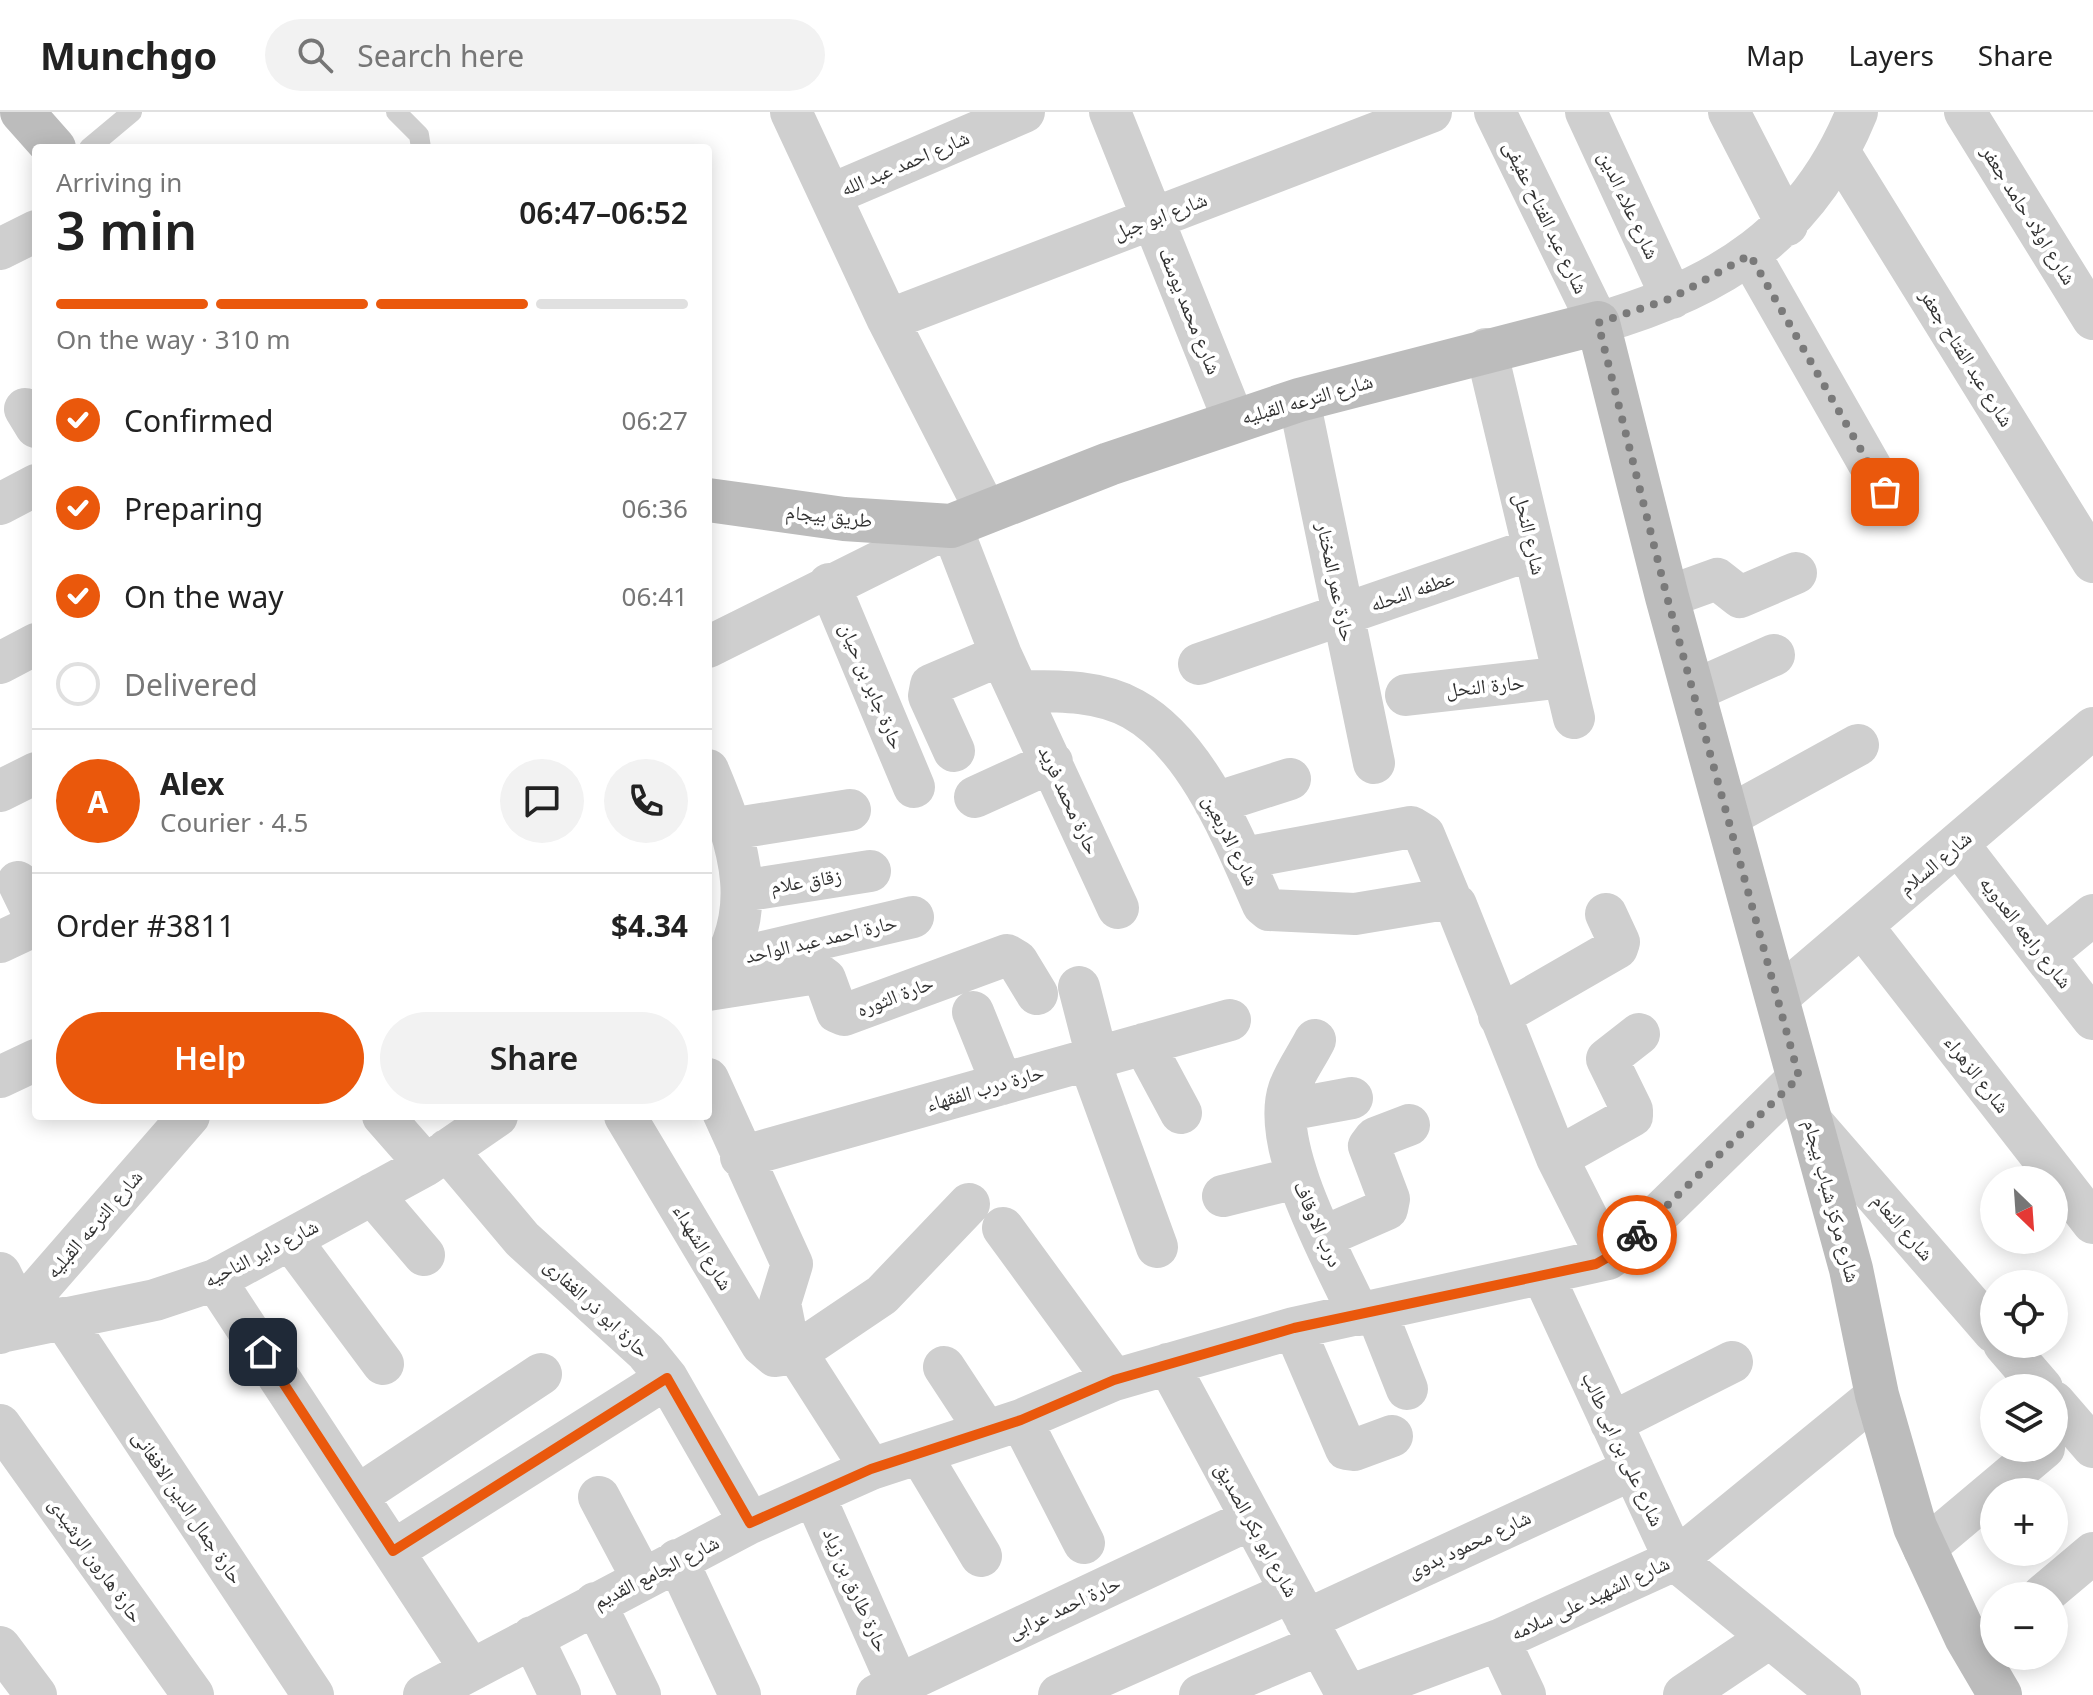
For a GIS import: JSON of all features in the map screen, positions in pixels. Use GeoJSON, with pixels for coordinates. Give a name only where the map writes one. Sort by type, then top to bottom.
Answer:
{"type":"FeatureCollection","features":[{"type":"Feature","properties":{"kind":"main road"},"geometry":{"type":"LineString","coordinates":[[22,112],[50,144]]}},
{"type":"Feature","properties":{"kind":"main road","name":"شارع الترعه القبليه"},"geometry":{"type":"LineString","coordinates":[[969,518],[1299,400],[1486,349],[1598,323]]}},
{"type":"Feature","properties":{"kind":"main road","name":"شارع مركز شباب بيجام"},"geometry":{"type":"LineString","coordinates":[[1598,323],[1667,597],[1851,1269],[1877,1395],[1924,1549],[1980,1638]]}},
{"type":"Feature","properties":{"kind":"main road","name":"طريق بيجام"},"geometry":{"type":"LineString","coordinates":[[712,501],[844,519],[969,518]]}},
{"type":"Feature","properties":{"kind":"main road","name":"شارع مركز شباب بيجام"},"geometry":{"type":"LineString","coordinates":[[1992,1670],[2000,1695]]}},
{"type":"Feature","properties":{"kind":"street"},"geometry":{"type":"LineString","coordinates":[[791,112],[888,320],[969,518],[1001,655],[1019,691]]}},
{"type":"Feature","properties":{"kind":"street","name":"شارع احمد عبد الله"},"geometry":{"type":"LineString","coordinates":[[830,195],[1024,112]]}},
{"type":"Feature","properties":{"kind":"street","name":"شارع محمد يوسف"},"geometry":{"type":"LineString","coordinates":[[1110,112],[1234,421]]}},
{"type":"Feature","properties":{"kind":"street","name":"شارع ابو جبل"},"geometry":{"type":"LineString","coordinates":[[888,320],[1431,112]]}},
{"type":"Feature","properties":{"kind":"street","name":"شارع عبد الفتاح عفيفى"},"geometry":{"type":"LineString","coordinates":[[1495,112],[1598,323]]}},
{"type":"Feature","properties":{"kind":"street","name":"شارع علاء الدين"},"geometry":{"type":"LineString","coordinates":[[1586,112],[1672,298]]}},
{"type":"Feature","properties":{"kind":"street"},"geometry":{"type":"LineString","coordinates":[[1729,112],[1787,225]]}},
{"type":"Feature","properties":{"kind":"street","name":"شارع الترعه القبليه"},"geometry":{"type":"LineString","coordinates":[[1598,323],[1672,298],[1750,255],[1787,225],[1816,191],[1840,153],[1857,112]]}},
{"type":"Feature","properties":{"kind":"street","name":"شارع اولاد حامد جعفر"},"geometry":{"type":"LineString","coordinates":[[1965,112],[2093,319]]}},
{"type":"Feature","properties":{"kind":"street","name":"شارع عبد الفتاح جعفر"},"geometry":{"type":"LineString","coordinates":[[1840,153],[2093,562]]}},
{"type":"Feature","properties":{"kind":"street"},"geometry":{"type":"LineString","coordinates":[[0,249],[32,233]]}},
{"type":"Feature","properties":{"kind":"street"},"geometry":{"type":"LineString","coordinates":[[1750,255],[1885,492]]}},
{"type":"Feature","properties":{"kind":"street","name":"شارع النحل"},"geometry":{"type":"LineString","coordinates":[[1486,349],[1574,718]]}},
{"type":"Feature","properties":{"kind":"street","name":"حارة عمر المختار"},"geometry":{"type":"LineString","coordinates":[[1299,400],[1374,763]]}},
{"type":"Feature","properties":{"kind":"street"},"geometry":{"type":"LineString","coordinates":[[0,504],[32,487]]}},
{"type":"Feature","properties":{"kind":"street","name":"شارع الترعه القبليه"},"geometry":{"type":"LineString","coordinates":[[712,645],[829,584],[969,518]]}},
{"type":"Feature","properties":{"kind":"street","name":"عطفه النحله"},"geometry":{"type":"LineString","coordinates":[[1199,664],[1533,549]]}},
{"type":"Feature","properties":{"kind":"street"},"geometry":{"type":"LineString","coordinates":[[1667,597],[1717,579],[1733,595],[1744,597],[1796,573]]}},
{"type":"Feature","properties":{"kind":"street","name":"حارة جابر بن حيان"},"geometry":{"type":"LineString","coordinates":[[829,584],[914,787]]}},
{"type":"Feature","properties":{"kind":"street"},"geometry":{"type":"LineString","coordinates":[[0,663],[32,646]]}},
{"type":"Feature","properties":{"kind":"street"},"geometry":{"type":"LineString","coordinates":[[954,751],[929,696],[931,685],[1001,655]]}},
{"type":"Feature","properties":{"kind":"street"},"geometry":{"type":"LineString","coordinates":[[1693,691],[1774,655]]}},
{"type":"Feature","properties":{"kind":"street","name":"حارة النحل"},"geometry":{"type":"LineString","coordinates":[[1406,695],[1564,677]]}},
{"type":"Feature","properties":{"kind":"street","name":"حارة محمد فريد"},"geometry":{"type":"LineString","coordinates":[[1019,691],[1118,908]]}},
{"type":"Feature","properties":{"kind":"street","name":"شارع الاربعين"},"geometry":{"type":"LineString","coordinates":[[1019,691],[1096,695],[1132,708],[1167,732],[1215,803],[1244,858],[1263,905],[1273,911],[1355,914],[1451,900]]}},
{"type":"Feature","properties":{"kind":"street","name":"شارع السلام"},"geometry":{"type":"LineString","coordinates":[[1777,998],[2093,728]]}},
{"type":"Feature","properties":{"kind":"street"},"geometry":{"type":"LineString","coordinates":[[1727,817],[1858,745]]}},
{"type":"Feature","properties":{"kind":"street"},"geometry":{"type":"LineString","coordinates":[[975,797],[1052,762]]}},
{"type":"Feature","properties":{"kind":"street"},"geometry":{"type":"LineString","coordinates":[[0,791],[32,775]]}},
{"type":"Feature","properties":{"kind":"street"},"geometry":{"type":"LineString","coordinates":[[1215,803],[1290,779]]}},
{"type":"Feature","properties":{"kind":"street"},"geometry":{"type":"LineString","coordinates":[[712,787],[729,860],[739,933],[715,979]]}},
{"type":"Feature","properties":{"kind":"street"},"geometry":{"type":"LineString","coordinates":[[729,860],[850,810]]}},
{"type":"Feature","properties":{"kind":"street"},"geometry":{"type":"LineString","coordinates":[[1244,858],[1411,827],[1424,835],[1451,900],[1456,905],[1557,1158],[1608,1259]]}},
{"type":"Feature","properties":{"kind":"street","name":"شارع رابعه العدويه"},"geometry":{"type":"LineString","coordinates":[[1958,844],[2093,1019]]}},
{"type":"Feature","properties":{"kind":"street","name":"زقاق علام"},"geometry":{"type":"LineString","coordinates":[[729,860],[870,871]]}},
{"type":"Feature","properties":{"kind":"street"},"geometry":{"type":"LineString","coordinates":[[18,882],[32,913]]}},
{"type":"Feature","properties":{"kind":"street"},"geometry":{"type":"LineString","coordinates":[[1499,1016],[1617,948],[1619,942],[1606,914]]}},
{"type":"Feature","properties":{"kind":"street"},"geometry":{"type":"LineString","coordinates":[[2044,955],[2093,915]]}},
{"type":"Feature","properties":{"kind":"street","name":"حارة احمد عبد الواحد"},"geometry":{"type":"LineString","coordinates":[[715,979],[913,917]]}},
{"type":"Feature","properties":{"kind":"street"},"geometry":{"type":"LineString","coordinates":[[0,942],[32,924]]}},
{"type":"Feature","properties":{"kind":"street","name":"شارع الزهراء"},"geometry":{"type":"LineString","coordinates":[[1862,926],[2093,1223]]}},
{"type":"Feature","properties":{"kind":"street","name":"حارة الثوره"},"geometry":{"type":"LineString","coordinates":[[715,979],[817,973],[825,979],[837,1012],[844,1015],[1007,955],[1017,961],[1037,994]]}},
{"type":"Feature","properties":{"kind":"street"},"geometry":{"type":"LineString","coordinates":[[1079,987],[1093,1058],[1157,1247]]}},
{"type":"Feature","properties":{"kind":"street"},"geometry":{"type":"LineString","coordinates":[[973,1012],[1002,1084]]}},
{"type":"Feature","properties":{"kind":"street","name":"حارة درب الفقهاء"},"geometry":{"type":"LineString","coordinates":[[741,1157],[1230,1020]]}},
{"type":"Feature","properties":{"kind":"street"},"geometry":{"type":"LineString","coordinates":[[1557,1158],[1632,1116],[1632,1110],[1607,1059],[1639,1034]]}},
{"type":"Feature","properties":{"kind":"street","name":"درب الاوقاف"},"geometry":{"type":"LineString","coordinates":[[1315,1040],[1288,1091],[1287,1110],[1296,1178],[1323,1237],[1368,1313],[1407,1389]]}},
{"type":"Feature","properties":{"kind":"street"},"geometry":{"type":"LineString","coordinates":[[1144,1044],[1181,1113]]}},
{"type":"Feature","properties":{"kind":"street"},"geometry":{"type":"LineString","coordinates":[[0,1077],[32,1062]]}},
{"type":"Feature","properties":{"kind":"street","name":"شارع الجامع القديم"},"geometry":{"type":"LineString","coordinates":[[424,1695],[750,1523],[871,1469],[1004,1425],[1114,1380],[1294,1328],[1608,1259],[1624,1248],[1799,1077]]}},
{"type":"Feature","properties":{"kind":"street"},"geometry":{"type":"LineString","coordinates":[[712,1088],[792,1264],[780,1303],[787,1338],[871,1469]]}},
{"type":"Feature","properties":{"kind":"street"},"geometry":{"type":"LineString","coordinates":[[1287,1110],[1352,1098]]}},
{"type":"Feature","properties":{"kind":"street","name":"شارع الترعه القبليه"},"geometry":{"type":"LineString","coordinates":[[7,1325],[186,1120]]}},
{"type":"Feature","properties":{"kind":"street","name":"حارة ابو ذر الغفارى"},"geometry":{"type":"LineString","coordinates":[[388,1120],[436,1158],[646,1352],[667,1378],[750,1523]]}},
{"type":"Feature","properties":{"kind":"street","name":"شارع داير الناحيه"},"geometry":{"type":"LineString","coordinates":[[7,1325],[63,1318],[155,1300],[215,1280],[436,1158],[491,1120]]}},
{"type":"Feature","properties":{"kind":"street","name":"شارع الشهداء"},"geometry":{"type":"LineString","coordinates":[[627,1120],[762,1345],[775,1356],[796,1353]]}},
{"type":"Feature","properties":{"kind":"street","name":"شارع النعام"},"geometry":{"type":"LineString","coordinates":[[1811,1121],[1980,1316]]}},
{"type":"Feature","properties":{"kind":"street"},"geometry":{"type":"LineString","coordinates":[[1323,1237],[1387,1209],[1389,1199],[1369,1146],[1375,1138],[1409,1125]]}},
{"type":"Feature","properties":{"kind":"street"},"geometry":{"type":"LineString","coordinates":[[1223,1196],[1296,1178]]}},
{"type":"Feature","properties":{"kind":"street"},"geometry":{"type":"LineString","coordinates":[[372,1194],[424,1255]]}},
{"type":"Feature","properties":{"kind":"street"},"geometry":{"type":"LineString","coordinates":[[796,1353],[882,1295],[969,1204]]}},
{"type":"Feature","properties":{"kind":"street"},"geometry":{"type":"LineString","coordinates":[[1003,1228],[1114,1380]]}},
{"type":"Feature","properties":{"kind":"street"},"geometry":{"type":"LineString","coordinates":[[290,1239],[383,1364]]}},
{"type":"Feature","properties":{"kind":"street"},"geometry":{"type":"LineString","coordinates":[[0,1273],[7,1325]]}},
{"type":"Feature","properties":{"kind":"street","name":"شارع على بن ابى طالب"},"geometry":{"type":"LineString","coordinates":[[1543,1275],[1675,1560],[1840,1695]]}},
{"type":"Feature","properties":{"kind":"street"},"geometry":{"type":"LineString","coordinates":[[215,1280],[471,1670]]}},
{"type":"Feature","properties":{"kind":"street","name":"حارة جمال الدين الافغانى"},"geometry":{"type":"LineString","coordinates":[[63,1318],[313,1695]]}},
{"type":"Feature","properties":{"kind":"street"},"geometry":{"type":"LineString","coordinates":[[1294,1328],[1346,1449],[1354,1450],[1392,1436]]}},
{"type":"Feature","properties":{"kind":"street"},"geometry":{"type":"LineString","coordinates":[[2016,1358],[2030,1374]]}},
{"type":"Feature","properties":{"kind":"street"},"geometry":{"type":"LineString","coordinates":[[1611,1423],[1732,1362]]}},
{"type":"Feature","properties":{"kind":"street","name":"شارع ابو بكر الصديق"},"geometry":{"type":"LineString","coordinates":[[1168,1364],[1305,1619],[1350,1695]]}},
{"type":"Feature","properties":{"kind":"street"},"geometry":{"type":"LineString","coordinates":[[944,1367],[1004,1425],[1084,1543]]}},
{"type":"Feature","properties":{"kind":"street"},"geometry":{"type":"LineString","coordinates":[[357,1496],[541,1374]]}},
{"type":"Feature","properties":{"kind":"street"},"geometry":{"type":"LineString","coordinates":[[393,1551],[667,1378]]}},
{"type":"Feature","properties":{"kind":"street","name":"شارع الشهيد على سلامه"},"geometry":{"type":"LineString","coordinates":[[1350,1695],[1499,1640],[1675,1560],[1877,1395]]}},
{"type":"Feature","properties":{"kind":"street","name":"حارة هارون الرشيدى"},"geometry":{"type":"LineString","coordinates":[[0,1425],[193,1695]]}},
{"type":"Feature","properties":{"kind":"street"},"geometry":{"type":"LineString","coordinates":[[920,1454],[981,1556]]}},
{"type":"Feature","properties":{"kind":"street"},"geometry":{"type":"LineString","coordinates":[[1924,1549],[2027,1462]]}},
{"type":"Feature","properties":{"kind":"street","name":"شارع محمود بدوى"},"geometry":{"type":"LineString","coordinates":[[1305,1619],[1633,1469]]}},
{"type":"Feature","properties":{"kind":"street","name":"حارة طارق بن زياد"},"geometry":{"type":"LineString","coordinates":[[814,1495],[888,1690]]}},
{"type":"Feature","properties":{"kind":"street"},"geometry":{"type":"LineString","coordinates":[[599,1497],[660,1569],[740,1695]]}},
{"type":"Feature","properties":{"kind":"street","name":"حارة احمد عرابى"},"geometry":{"type":"LineString","coordinates":[[888,1690],[1251,1519]]}},
{"type":"Feature","properties":{"kind":"street"},"geometry":{"type":"LineString","coordinates":[[2059,1582],[2093,1553]]}},
{"type":"Feature","properties":{"kind":"street"},"geometry":{"type":"LineString","coordinates":[[595,1603],[640,1695]]}},
{"type":"Feature","properties":{"kind":"street"},"geometry":{"type":"LineString","coordinates":[[1059,1695],[1305,1619]]}},
{"type":"Feature","properties":{"kind":"street"},"geometry":{"type":"LineString","coordinates":[[1200,1695],[1305,1619]]}},
{"type":"Feature","properties":{"kind":"street"},"geometry":{"type":"LineString","coordinates":[[532,1637],[560,1695]]}},
{"type":"Feature","properties":{"kind":"street"},"geometry":{"type":"LineString","coordinates":[[1684,1695],[1769,1638]]}},
{"type":"Feature","properties":{"kind":"street"},"geometry":{"type":"LineString","coordinates":[[1499,1640],[1525,1695]]}},
{"type":"Feature","properties":{"kind":"street"},"geometry":{"type":"LineString","coordinates":[[0,1647],[36,1695]]}},
{"type":"Feature","properties":{"kind":"lane"},"geometry":{"type":"LineString","coordinates":[[94,144],[132,112]]}},
{"type":"Feature","properties":{"kind":"lane"},"geometry":{"type":"LineString","coordinates":[[396,112],[419,135],[420,144]]}},
{"type":"Feature","properties":{"kind":"way so far"},"geometry":{"type":"LineString","coordinates":[[1637,1235],[1799,1077],[1667,597],[1598,323],[1672,298],[1750,255],[1885,492]]}},
{"type":"Feature","properties":{"kind":"route"},"geometry":{"type":"LineString","coordinates":[[263,1352],[393,1551],[667,1378],[750,1523],[871,1469],[1021,1420],[1114,1380],[1294,1328],[1596,1264],[1624,1248],[1637,1235]]}}]}
